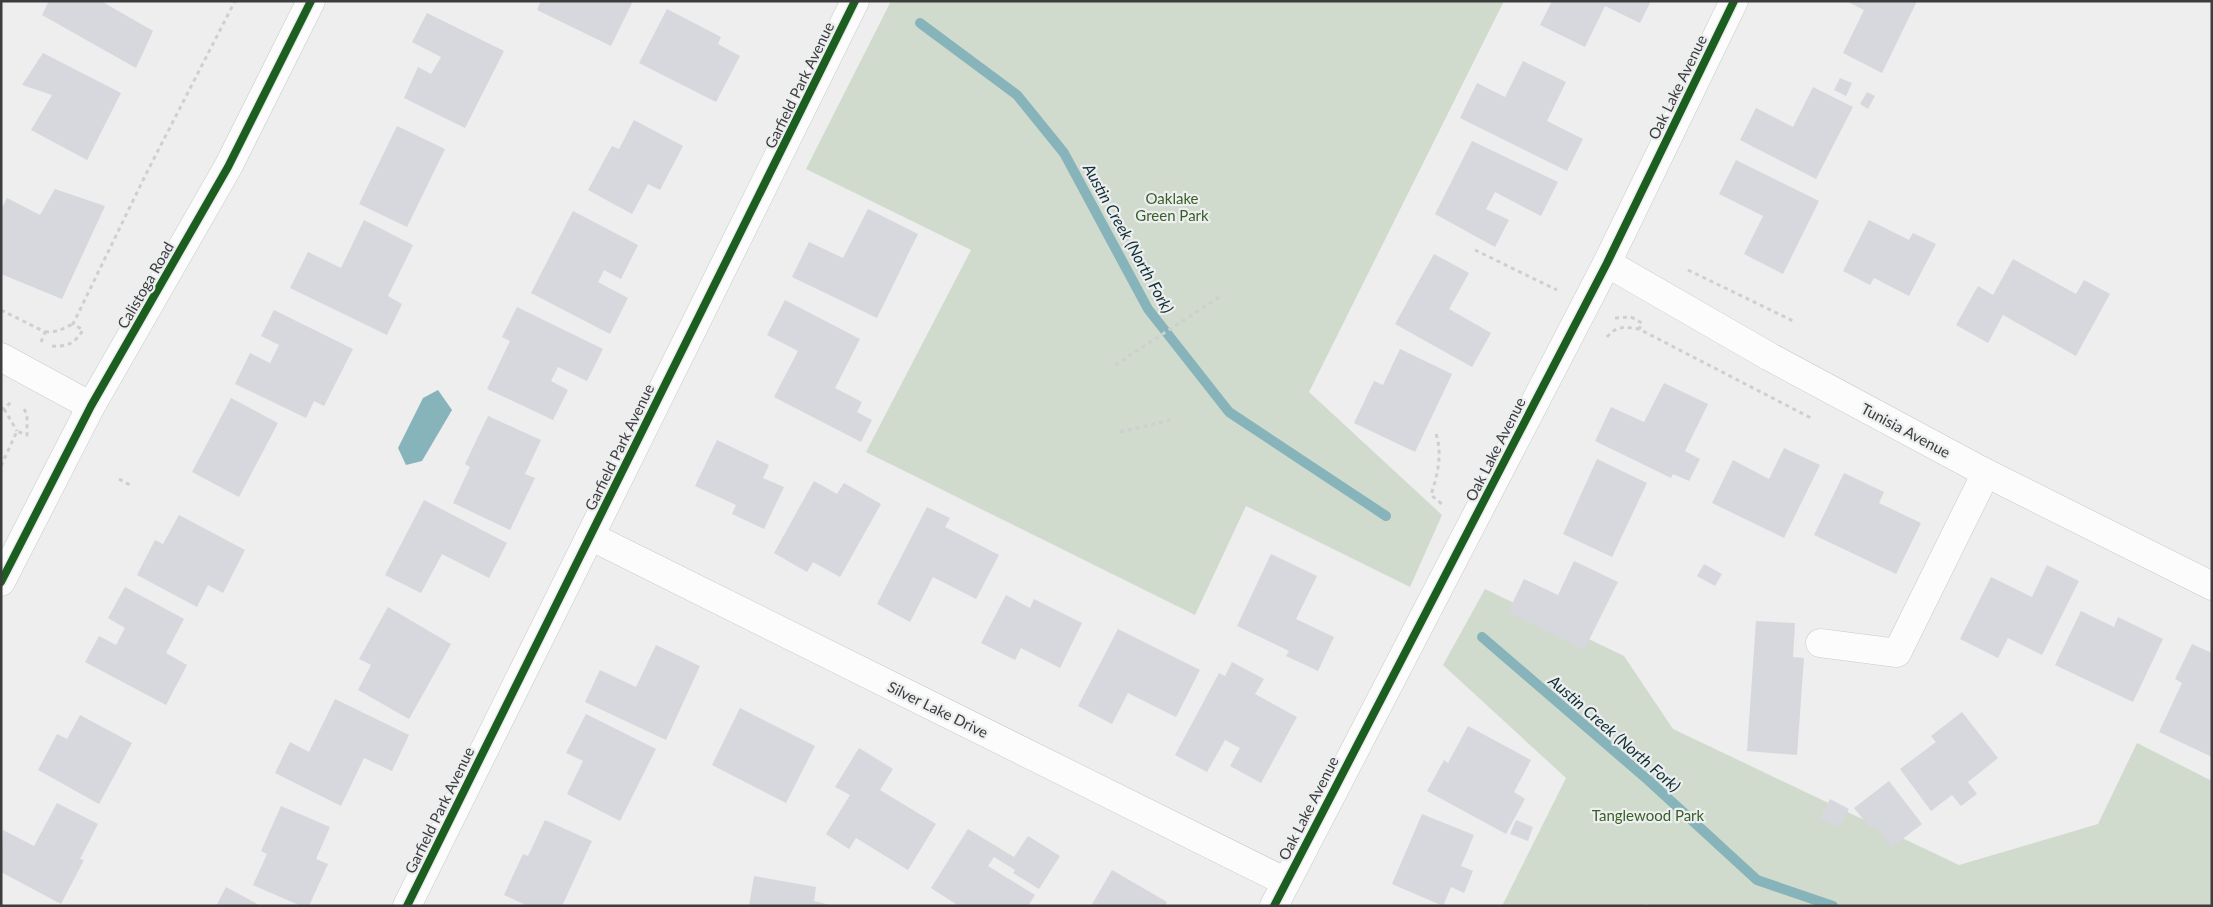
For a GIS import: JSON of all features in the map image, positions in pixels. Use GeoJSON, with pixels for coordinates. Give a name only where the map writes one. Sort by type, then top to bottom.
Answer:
{"type":"FeatureCollection","features":[{"type":"Feature","properties":{"kind":"street","name":"Calistoga Road"},"geometry":{"type":"LineString","coordinates":[[1,582],[91,406],[228,167],[311,1]]}},
{"type":"Feature","properties":{"kind":"street","name":"Garfield Park Avenue"},"geometry":{"type":"LineString","coordinates":[[407,906],[855,1]]}},
{"type":"Feature","properties":{"kind":"street","name":"Oak Lake Avenue"},"geometry":{"type":"LineString","coordinates":[[1280,894],[1607,263],[1734,1]]}},
{"type":"Feature","properties":{"kind":"street","name":"Tunisia Avenue"},"geometry":{"type":"LineString","coordinates":[[1607,263],[1770,357],[1986,473],[2212,586]]}},
{"type":"Feature","properties":{"kind":"street"},"geometry":{"type":"LineString","coordinates":[[1,357],[91,406]]}},
{"type":"Feature","properties":{"kind":"street"},"geometry":{"type":"LineString","coordinates":[[1820,643],[1897,653],[1986,473]]}},
{"type":"Feature","properties":{"kind":"street","name":"Silver Lake Drive"},"geometry":{"type":"LineString","coordinates":[[590,536],[1280,894]]}},
{"type":"Feature","properties":{"kind":"path"},"geometry":{"type":"LineString","coordinates":[[1,310],[45,332],[58,331],[72,324],[144,176],[235,1]]}},
{"type":"Feature","properties":{"kind":"path"},"geometry":{"type":"LineString","coordinates":[[1475,250],[1558,290]]}},
{"type":"Feature","properties":{"kind":"path"},"geometry":{"type":"LineString","coordinates":[[1687,269],[1793,322]]}},
{"type":"Feature","properties":{"kind":"path"},"geometry":{"type":"LineString","coordinates":[[1115,365],[1221,296]]}},
{"type":"Feature","properties":{"kind":"path"},"geometry":{"type":"LineString","coordinates":[[45,332],[40,343],[53,347],[68,346],[76,342],[83,330],[72,324]]}},
{"type":"Feature","properties":{"kind":"path"},"geometry":{"type":"LineString","coordinates":[[1602,343],[1612,332],[1622,326],[1639,329]]}},
{"type":"Feature","properties":{"kind":"path"},"geometry":{"type":"LineString","coordinates":[[12,399],[22,405],[27,414],[27,435],[17,431],[3,409],[12,399]]}},
{"type":"Feature","properties":{"kind":"path"},"geometry":{"type":"LineString","coordinates":[[1120,432],[1171,420]]}},
{"type":"Feature","properties":{"kind":"path"},"geometry":{"type":"LineString","coordinates":[[1,466],[17,431]]}},
{"type":"Feature","properties":{"kind":"path"},"geometry":{"type":"LineString","coordinates":[[1436,434],[1438,442],[1438,471],[1430,495],[1443,505]]}},
{"type":"Feature","properties":{"kind":"path"},"geometry":{"type":"LineString","coordinates":[[120,479],[130,485]]}},
{"type":"Feature","properties":{"kind":"green space","name":"Oaklake Green Park"},"geometry":{"type":"Polygon","coordinates":[[[891,1],[1504,1],[1309,392],[1442,515],[1410,587],[1246,506],[1195,615],[866,452],[971,250],[806,169],[891,1]]]}},
{"type":"Feature","properties":{"kind":"green space","name":"Tanglewood Park"},"geometry":{"type":"Polygon","coordinates":[[[1485,589],[1624,656],[1673,729],[1959,865],[2098,824],[2137,743],[2212,781],[2212,906],[1652,906],[1647,904],[1642,906],[1502,906],[1566,778],[1443,665],[1485,589]]]}},
{"type":"Feature","properties":{"kind":"water"},"geometry":{"type":"Polygon","coordinates":[[[438,390],[452,410],[422,461],[406,465],[398,448],[423,398],[438,390]]]}},
{"type":"Feature","properties":{"kind":"building"},"geometry":{"type":"Polygon","coordinates":[[[49,1],[101,1],[153,31],[136,68],[42,15],[49,1]]]}},
{"type":"Feature","properties":{"kind":"building"},"geometry":{"type":"Polygon","coordinates":[[[541,1],[633,1],[611,46],[537,10],[541,1]]]}},
{"type":"Feature","properties":{"kind":"building"},"geometry":{"type":"Polygon","coordinates":[[[1552,1],[1651,1],[1640,23],[1605,6],[1585,47],[1540,25],[1552,1]]]}},
{"type":"Feature","properties":{"kind":"building"},"geometry":{"type":"Polygon","coordinates":[[[1846,1],[1917,1],[1882,73],[1843,53],[1864,10],[1846,1]]]}},
{"type":"Feature","properties":{"kind":"building"},"geometry":{"type":"Polygon","coordinates":[[[667,9],[721,37],[718,44],[740,56],[716,102],[639,63],[667,9]]]}},
{"type":"Feature","properties":{"kind":"building"},"geometry":{"type":"Polygon","coordinates":[[[427,13],[504,51],[465,128],[404,98],[418,67],[431,74],[441,57],[412,42],[427,13]]]}},
{"type":"Feature","properties":{"kind":"building"},"geometry":{"type":"Polygon","coordinates":[[[43,53],[121,93],[87,160],[31,130],[52,95],[22,85],[43,53]]]}},
{"type":"Feature","properties":{"kind":"building"},"geometry":{"type":"Polygon","coordinates":[[[1523,61],[1566,82],[1547,121],[1583,139],[1567,171],[1460,118],[1477,83],[1505,97],[1523,61]]]}},
{"type":"Feature","properties":{"kind":"building"},"geometry":{"type":"Polygon","coordinates":[[[1840,78],[1852,83],[1846,96],[1834,90],[1840,78]]]}},
{"type":"Feature","properties":{"kind":"building"},"geometry":{"type":"Polygon","coordinates":[[[1813,87],[1853,107],[1816,179],[1740,140],[1756,108],[1793,127],[1813,87]]]}},
{"type":"Feature","properties":{"kind":"building"},"geometry":{"type":"Polygon","coordinates":[[[1867,92],[1875,96],[1868,109],[1860,104],[1867,92]]]}},
{"type":"Feature","properties":{"kind":"building"},"geometry":{"type":"Polygon","coordinates":[[[634,120],[683,146],[660,190],[648,184],[632,214],[588,190],[612,146],[619,149],[634,120]]]}},
{"type":"Feature","properties":{"kind":"building"},"geometry":{"type":"Polygon","coordinates":[[[397,126],[445,149],[407,227],[359,204],[397,126]]]}},
{"type":"Feature","properties":{"kind":"building"},"geometry":{"type":"Polygon","coordinates":[[[1472,141],[1558,182],[1541,216],[1495,192],[1486,209],[1509,220],[1495,247],[1435,214],[1472,141]]]}},
{"type":"Feature","properties":{"kind":"building"},"geometry":{"type":"Polygon","coordinates":[[[1736,160],[1819,201],[1783,274],[1744,254],[1763,216],[1719,194],[1736,160]]]}},
{"type":"Feature","properties":{"kind":"building"},"geometry":{"type":"Polygon","coordinates":[[[55,189],[105,206],[62,299],[1,274],[1,210],[7,198],[40,215],[55,189]]]}},
{"type":"Feature","properties":{"kind":"building"},"geometry":{"type":"Polygon","coordinates":[[[868,209],[918,234],[877,318],[792,277],[809,242],[843,258],[868,209]]]}},
{"type":"Feature","properties":{"kind":"building"},"geometry":{"type":"Polygon","coordinates":[[[573,211],[638,245],[621,279],[604,270],[598,282],[628,298],[610,334],[531,293],[573,211]]]}},
{"type":"Feature","properties":{"kind":"building"},"geometry":{"type":"Polygon","coordinates":[[[364,220],[413,245],[388,296],[402,304],[387,335],[290,288],[308,252],[341,268],[364,220]]]}},
{"type":"Feature","properties":{"kind":"building"},"geometry":{"type":"Polygon","coordinates":[[[1869,220],[1909,240],[1913,233],[1936,244],[1909,296],[1874,278],[1870,285],[1843,271],[1869,220]]]}},
{"type":"Feature","properties":{"kind":"building"},"geometry":{"type":"Polygon","coordinates":[[[1434,254],[1469,273],[1449,309],[1491,333],[1472,367],[1395,324],[1434,254]]]}},
{"type":"Feature","properties":{"kind":"building"},"geometry":{"type":"Polygon","coordinates":[[[2013,259],[2076,294],[2084,280],[2110,294],[2076,356],[2003,315],[1988,343],[1956,325],[1978,286],[1993,295],[2013,259]]]}},
{"type":"Feature","properties":{"kind":"building"},"geometry":{"type":"Polygon","coordinates":[[[785,300],[860,339],[835,388],[862,402],[857,412],[872,420],[861,442],[774,397],[798,351],[767,335],[785,300]]]}},
{"type":"Feature","properties":{"kind":"building"},"geometry":{"type":"Polygon","coordinates":[[[517,307],[603,349],[587,381],[558,367],[551,381],[568,390],[553,420],[487,389],[510,341],[502,337],[517,307]]]}},
{"type":"Feature","properties":{"kind":"building"},"geometry":{"type":"Polygon","coordinates":[[[274,310],[353,349],[324,406],[314,401],[306,418],[235,384],[250,353],[270,363],[279,345],[261,336],[274,310]]]}},
{"type":"Feature","properties":{"kind":"building"},"geometry":{"type":"Polygon","coordinates":[[[1400,349],[1452,374],[1415,452],[1354,423],[1374,381],[1383,385],[1400,349]]]}},
{"type":"Feature","properties":{"kind":"building"},"geometry":{"type":"Polygon","coordinates":[[[1664,383],[1708,404],[1685,451],[1700,459],[1689,481],[1673,474],[1671,478],[1595,441],[1611,407],[1644,422],[1664,383]]]}},
{"type":"Feature","properties":{"kind":"building"},"geometry":{"type":"Polygon","coordinates":[[[231,398],[278,423],[239,497],[192,472],[231,398]]]}},
{"type":"Feature","properties":{"kind":"building"},"geometry":{"type":"Polygon","coordinates":[[[488,416],[541,440],[525,474],[535,478],[510,530],[453,503],[470,467],[465,464],[488,416]]]}},
{"type":"Feature","properties":{"kind":"building"},"geometry":{"type":"Polygon","coordinates":[[[717,440],[769,465],[763,478],[784,487],[764,529],[732,514],[736,505],[695,486],[717,440]]]}},
{"type":"Feature","properties":{"kind":"building"},"geometry":{"type":"Polygon","coordinates":[[[1784,448],[1820,465],[1784,538],[1712,503],[1733,460],[1769,479],[1784,448]]]}},
{"type":"Feature","properties":{"kind":"building"},"geometry":{"type":"Polygon","coordinates":[[[1597,459],[1647,483],[1612,557],[1563,534],[1597,459]]]}},
{"type":"Feature","properties":{"kind":"building"},"geometry":{"type":"Polygon","coordinates":[[[1844,473],[1884,492],[1879,503],[1921,523],[1896,574],[1814,535],[1844,473]]]}},
{"type":"Feature","properties":{"kind":"building"},"geometry":{"type":"Polygon","coordinates":[[[814,481],[837,494],[844,483],[881,504],[840,577],[813,562],[807,572],[774,553],[814,481]]]}},
{"type":"Feature","properties":{"kind":"building"},"geometry":{"type":"Polygon","coordinates":[[[424,500],[507,543],[489,578],[442,554],[421,593],[385,575],[424,500]]]}},
{"type":"Feature","properties":{"kind":"building"},"geometry":{"type":"Polygon","coordinates":[[[927,507],[950,518],[945,527],[999,555],[976,599],[933,577],[910,622],[877,604],[927,507]]]}},
{"type":"Feature","properties":{"kind":"building"},"geometry":{"type":"Polygon","coordinates":[[[179,515],[245,550],[223,593],[208,585],[197,607],[137,575],[155,540],[163,544],[179,515]]]}},
{"type":"Feature","properties":{"kind":"building"},"geometry":{"type":"Polygon","coordinates":[[[1271,554],[1317,576],[1296,619],[1334,637],[1318,671],[1286,656],[1289,651],[1237,626],[1271,554]]]}},
{"type":"Feature","properties":{"kind":"building"},"geometry":{"type":"Polygon","coordinates":[[[1574,561],[1618,582],[1584,650],[1508,612],[1524,579],[1558,595],[1574,561]]]}},
{"type":"Feature","properties":{"kind":"building"},"geometry":{"type":"Polygon","coordinates":[[[1704,564],[1722,574],[1715,586],[1697,576],[1704,564]]]}},
{"type":"Feature","properties":{"kind":"building"},"geometry":{"type":"Polygon","coordinates":[[[2047,565],[2079,581],[2042,655],[2008,638],[1998,658],[1960,639],[1991,577],[2032,597],[2047,565]]]}},
{"type":"Feature","properties":{"kind":"building"},"geometry":{"type":"Polygon","coordinates":[[[125,587],[184,619],[166,653],[187,665],[166,705],[85,662],[99,636],[116,645],[125,628],[108,618],[125,587]]]}},
{"type":"Feature","properties":{"kind":"building"},"geometry":{"type":"Polygon","coordinates":[[[1006,595],[1030,608],[1034,599],[1082,623],[1060,668],[1021,648],[1015,660],[981,643],[1006,595]]]}},
{"type":"Feature","properties":{"kind":"building"},"geometry":{"type":"Polygon","coordinates":[[[388,607],[451,644],[409,719],[358,690],[371,665],[359,659],[388,607]]]}},
{"type":"Feature","properties":{"kind":"building"},"geometry":{"type":"Polygon","coordinates":[[[2081,611],[2114,627],[2118,617],[2163,639],[2133,702],[2055,665],[2081,611]]]}},
{"type":"Feature","properties":{"kind":"building"},"geometry":{"type":"Polygon","coordinates":[[[1756,621],[1795,623],[1793,657],[1804,658],[1797,755],[1747,751],[1756,621]]]}},
{"type":"Feature","properties":{"kind":"building"},"geometry":{"type":"Polygon","coordinates":[[[1118,629],[1200,670],[1176,717],[1128,693],[1112,724],[1078,706],[1118,629]]]}},
{"type":"Feature","properties":{"kind":"building"},"geometry":{"type":"Polygon","coordinates":[[[2192,644],[2212,653],[2212,757],[2159,732],[2182,683],[2175,679],[2192,644]]]}},
{"type":"Feature","properties":{"kind":"building"},"geometry":{"type":"Polygon","coordinates":[[[656,645],[700,666],[666,740],[585,702],[600,670],[636,687],[656,645]]]}},
{"type":"Feature","properties":{"kind":"building"},"geometry":{"type":"Polygon","coordinates":[[[1232,662],[1264,679],[1255,694],[1297,717],[1261,783],[1230,766],[1240,748],[1225,740],[1207,772],[1175,755],[1219,673],[1225,676],[1232,662]]]}},
{"type":"Feature","properties":{"kind":"building"},"geometry":{"type":"Polygon","coordinates":[[[335,699],[409,735],[392,771],[364,758],[341,806],[275,773],[290,742],[309,752],[335,699]]]}},
{"type":"Feature","properties":{"kind":"building"},"geometry":{"type":"Polygon","coordinates":[[[740,708],[815,746],[786,803],[712,765],[740,708]]]}},
{"type":"Feature","properties":{"kind":"building"},"geometry":{"type":"Polygon","coordinates":[[[1962,712],[1998,758],[1968,782],[1977,794],[1961,806],[1952,795],[1931,811],[1900,769],[1936,742],[1931,736],[1962,712]]]}},
{"type":"Feature","properties":{"kind":"building"},"geometry":{"type":"Polygon","coordinates":[[[586,714],[656,749],[620,821],[567,794],[583,761],[566,753],[586,714]]]}},
{"type":"Feature","properties":{"kind":"building"},"geometry":{"type":"Polygon","coordinates":[[[80,715],[132,743],[99,804],[38,770],[57,734],[67,739],[80,715]]]}},
{"type":"Feature","properties":{"kind":"building"},"geometry":{"type":"Polygon","coordinates":[[[1468,726],[1531,760],[1514,792],[1525,799],[1506,834],[1427,791],[1444,760],[1448,763],[1468,726]]]}},
{"type":"Feature","properties":{"kind":"building"},"geometry":{"type":"Polygon","coordinates":[[[859,748],[893,769],[880,790],[936,824],[908,870],[856,838],[849,849],[826,834],[850,795],[835,787],[859,748]]]}},
{"type":"Feature","properties":{"kind":"building"},"geometry":{"type":"Polygon","coordinates":[[[1889,781],[1922,824],[1892,847],[1875,826],[1871,829],[1854,808],[1889,781]]]}},
{"type":"Feature","properties":{"kind":"building"},"geometry":{"type":"Polygon","coordinates":[[[1830,799],[1849,809],[1839,828],[1820,818],[1830,799]]]}},
{"type":"Feature","properties":{"kind":"building"},"geometry":{"type":"Polygon","coordinates":[[[57,803],[98,824],[80,859],[84,860],[61,904],[1,872],[3,830],[34,846],[57,803]]]}},
{"type":"Feature","properties":{"kind":"building"},"geometry":{"type":"Polygon","coordinates":[[[281,806],[330,827],[316,859],[328,864],[309,906],[301,906],[253,885],[267,854],[261,851],[281,806]]]}},
{"type":"Feature","properties":{"kind":"building"},"geometry":{"type":"Polygon","coordinates":[[[1422,814],[1474,835],[1461,866],[1473,871],[1464,893],[1451,887],[1443,906],[1392,884],[1422,814]]]}},
{"type":"Feature","properties":{"kind":"building"},"geometry":{"type":"Polygon","coordinates":[[[545,820],[592,841],[562,906],[528,906],[504,895],[523,854],[528,856],[545,820]]]}},
{"type":"Feature","properties":{"kind":"building"},"geometry":{"type":"Polygon","coordinates":[[[1516,820],[1533,827],[1528,841],[1510,834],[1516,820]]]}},
{"type":"Feature","properties":{"kind":"building"},"geometry":{"type":"Polygon","coordinates":[[[968,829],[1014,857],[1028,836],[1060,856],[1039,889],[1013,873],[1015,870],[994,857],[988,866],[1035,895],[1028,906],[959,906],[931,888],[968,829]]]}},
{"type":"Feature","properties":{"kind":"building"},"geometry":{"type":"Polygon","coordinates":[[[1112,870],[1167,902],[1165,906],[1091,906],[1112,870]]]}},
{"type":"Feature","properties":{"kind":"building"},"geometry":{"type":"Polygon","coordinates":[[[754,876],[816,887],[814,901],[834,906],[749,906],[754,876]]]}},
{"type":"Feature","properties":{"kind":"building"},"geometry":{"type":"Polygon","coordinates":[[[226,887],[261,906],[216,906],[226,887]]]}},
{"type":"Feature","properties":{"kind":"waterway","name":"Austin Creek (North Fork)"},"geometry":{"type":"LineString","coordinates":[[920,23],[1017,95],[1064,153],[1148,309],[1229,412],[1386,516]]}},
{"type":"Feature","properties":{"kind":"waterway","name":"Austin Creek (North Fork)"},"geometry":{"type":"LineString","coordinates":[[1482,637],[1648,780],[1757,880],[1833,906]]}},
{"type":"Feature","properties":{"kind":"cycle path"},"geometry":{"type":"LineString","coordinates":[[1,582],[91,406],[228,167],[311,1]]}},
{"type":"Feature","properties":{"kind":"cycle path"},"geometry":{"type":"LineString","coordinates":[[407,906],[855,1]]}},
{"type":"Feature","properties":{"kind":"cycle path"},"geometry":{"type":"LineString","coordinates":[[1274,906],[1607,263],[1734,1]]}}]}
